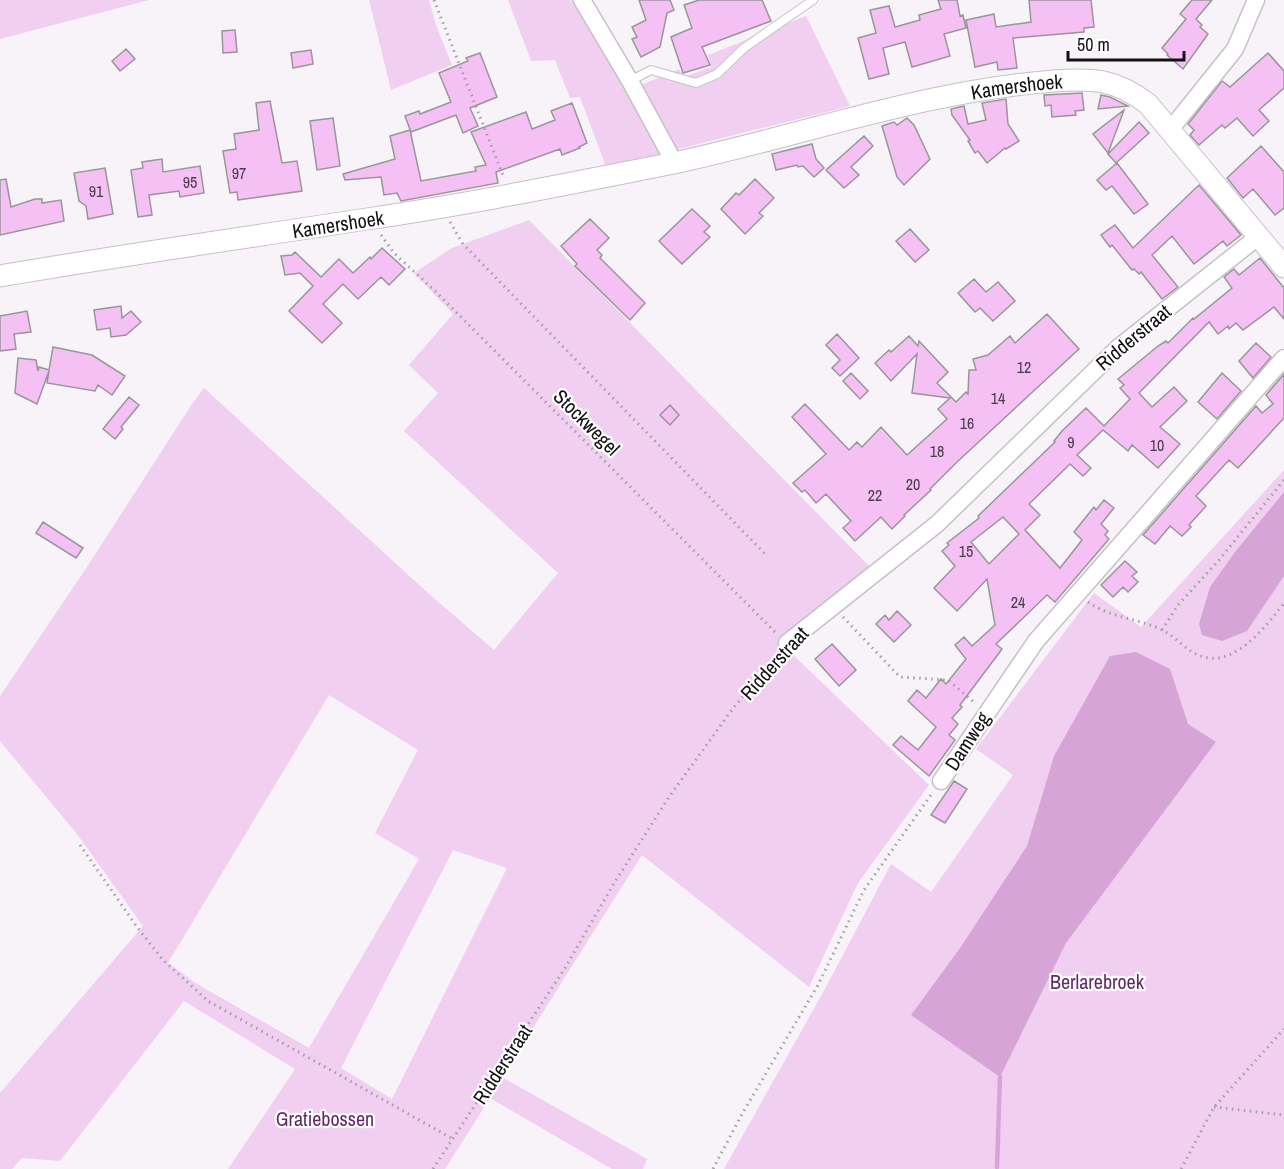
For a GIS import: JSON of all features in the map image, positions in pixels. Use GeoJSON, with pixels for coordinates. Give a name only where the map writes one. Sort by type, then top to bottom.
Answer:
{"type":"FeatureCollection","features":[{"type":"Feature","properties":{"kind":"street"},"geometry":{"type":"LineString","coordinates":[[582,0],[674,162]]}},
{"type":"Feature","properties":{"kind":"street"},"geometry":{"type":"LineString","coordinates":[[1170,130],[1235,49],[1256,0]]}},
{"type":"Feature","properties":{"kind":"street","name":"Kamershoek"},"geometry":{"type":"LineString","coordinates":[[0,276],[132,253],[440,207],[674,162],[983,89],[1056,81],[1098,81],[1120,86],[1148,104],[1284,267]]}},
{"type":"Feature","properties":{"kind":"street","name":"Ridderstraat"},"geometry":{"type":"LineString","coordinates":[[787,644],[936,524],[1119,347],[1259,236]]}},
{"type":"Feature","properties":{"kind":"street","name":"Damweg"},"geometry":{"type":"LineString","coordinates":[[941,781],[1036,641],[1284,358]]}},
{"type":"Feature","properties":{"kind":"lane"},"geometry":{"type":"LineString","coordinates":[[630,81],[651,70],[696,83],[717,74],[744,48],[813,0]]}},
{"type":"Feature","properties":{"kind":"path"},"geometry":{"type":"LineString","coordinates":[[434,0],[510,194]]}},
{"type":"Feature","properties":{"kind":"path"},"geometry":{"type":"LineString","coordinates":[[440,207],[464,244],[767,556]]}},
{"type":"Feature","properties":{"kind":"path","name":"Stockwegel"},"geometry":{"type":"LineString","coordinates":[[369,219],[394,253],[436,291],[787,644]]}},
{"type":"Feature","properties":{"kind":"path"},"geometry":{"type":"LineString","coordinates":[[1162,630],[1178,605],[1219,560],[1284,480]]}},
{"type":"Feature","properties":{"kind":"path"},"geometry":{"type":"LineString","coordinates":[[1078,594],[1098,610],[1162,630],[1189,650],[1205,658],[1226,658],[1265,627],[1284,603]]}},
{"type":"Feature","properties":{"kind":"path"},"geometry":{"type":"LineString","coordinates":[[832,606],[900,677],[948,680],[986,712]]}},
{"type":"Feature","properties":{"kind":"path","name":"Ridderstraat"},"geometry":{"type":"LineString","coordinates":[[433,1169],[565,968],[613,885],[669,797],[731,711],[787,644]]}},
{"type":"Feature","properties":{"kind":"path","name":"Damweg"},"geometry":{"type":"LineString","coordinates":[[713,1169],[742,1114],[818,985],[864,890],[941,781]]}},
{"type":"Feature","properties":{"kind":"path"},"geometry":{"type":"LineString","coordinates":[[80,845],[163,960],[208,1001],[453,1139]]}},
{"type":"Feature","properties":{"kind":"path"},"geometry":{"type":"LineString","coordinates":[[1181,1169],[1214,1107],[1284,1029]]}},
{"type":"Feature","properties":{"kind":"path"},"geometry":{"type":"LineString","coordinates":[[1214,1107],[1284,1115]]}},
{"type":"Feature","properties":{"kind":"green space"},"geometry":{"type":"Polygon","coordinates":[[[0,0],[149,0],[0,39],[0,0]]]}},
{"type":"Feature","properties":{"kind":"green space"},"geometry":{"type":"Polygon","coordinates":[[[369,0],[429,0],[452,65],[391,90],[369,0]]]}},
{"type":"Feature","properties":{"kind":"green space"},"geometry":{"type":"Polygon","coordinates":[[[508,0],[571,0],[580,6],[664,156],[606,167],[580,97],[570,98],[555,60],[531,61],[508,0]]]}},
{"type":"Feature","properties":{"kind":"green space"},"geometry":{"type":"Polygon","coordinates":[[[806,16],[850,106],[675,150],[641,85],[679,69],[684,77],[711,67],[708,55],[806,16]]]}},
{"type":"Feature","properties":{"kind":"green space","name":"Gratiebossen"},"geometry":{"type":"Polygon","coordinates":[[[529,220],[870,567],[779,639],[929,785],[858,883],[809,987],[642,855],[502,1077],[647,1159],[643,1169],[612,1169],[490,1098],[445,1169],[228,1169],[295,1069],[184,1001],[60,1161],[22,1158],[12,1169],[0,1169],[0,1093],[143,926],[77,834],[0,741],[0,696],[204,388],[428,593],[494,650],[558,573],[404,431],[438,393],[409,365],[453,314],[414,273],[452,248],[529,220]],[[329,695],[168,963],[197,984],[309,1048],[419,859],[375,833],[418,750],[329,695]],[[453,850],[341,1068],[392,1099],[507,868],[453,850]]]}},
{"type":"Feature","properties":{"kind":"green space","name":"Berlarebroek"},"geometry":{"type":"Polygon","coordinates":[[[1284,470],[1284,1169],[724,1169],[826,987],[891,864],[931,892],[1013,775],[976,749],[1094,593],[1141,627],[1284,470]]]}},
{"type":"Feature","properties":{"kind":"shaded area"},"geometry":{"type":"Polygon","coordinates":[[[1284,492],[1284,576],[1247,631],[1222,641],[1202,635],[1199,624],[1210,587],[1284,492]]]}},
{"type":"Feature","properties":{"kind":"shaded area"},"geometry":{"type":"Polygon","coordinates":[[[1136,652],[1170,669],[1188,724],[1216,742],[1066,943],[1000,1077],[911,1015],[960,948],[1027,846],[1054,756],[1110,656],[1136,652]]]}},
{"type":"Feature","properties":{"kind":"building"},"geometry":{"type":"Polygon","coordinates":[[[639,0],[670,0],[674,10],[667,13],[660,47],[641,57],[632,39],[637,37],[632,27],[646,20],[639,0]]]}},
{"type":"Feature","properties":{"kind":"building"},"geometry":{"type":"Polygon","coordinates":[[[699,0],[762,0],[771,21],[702,47],[710,65],[683,73],[671,37],[692,28],[684,5],[699,0]]]}},
{"type":"Feature","properties":{"kind":"building"},"geometry":{"type":"Polygon","coordinates":[[[938,0],[957,0],[960,16],[963,15],[966,28],[944,34],[950,56],[912,67],[905,42],[883,48],[889,74],[869,79],[858,38],[876,33],[870,10],[889,6],[895,27],[920,20],[919,15],[941,9],[938,0]]]}},
{"type":"Feature","properties":{"kind":"building"},"geometry":{"type":"Polygon","coordinates":[[[1029,0],[1091,0],[1094,27],[1084,28],[1084,32],[1013,38],[1017,68],[998,70],[997,62],[975,67],[966,20],[994,14],[996,27],[1031,22],[1029,0]]]}},
{"type":"Feature","properties":{"kind":"building"},"geometry":{"type":"Polygon","coordinates":[[[1192,0],[1212,0],[1196,19],[1202,25],[1200,27],[1208,34],[1183,69],[1162,48],[1186,19],[1180,14],[1192,0]]]}},
{"type":"Feature","properties":{"kind":"building"},"geometry":{"type":"Polygon","coordinates":[[[235,30],[237,52],[223,53],[222,31],[235,30]]]}},
{"type":"Feature","properties":{"kind":"building"},"geometry":{"type":"Polygon","coordinates":[[[126,49],[135,59],[120,71],[112,61],[126,49]]]}},
{"type":"Feature","properties":{"kind":"building"},"geometry":{"type":"Polygon","coordinates":[[[311,50],[313,64],[293,68],[291,53],[311,50]]]}},
{"type":"Feature","properties":{"kind":"building"},"geometry":{"type":"Polygon","coordinates":[[[480,53],[497,97],[470,108],[478,126],[463,133],[456,115],[411,132],[405,116],[419,111],[420,114],[451,102],[439,73],[468,61],[466,58],[480,53]]]}},
{"type":"Feature","properties":{"kind":"building"},"geometry":{"type":"Polygon","coordinates":[[[1268,53],[1284,71],[1284,88],[1259,110],[1269,121],[1253,136],[1237,118],[1225,128],[1222,125],[1199,145],[1190,135],[1194,130],[1188,124],[1222,81],[1230,87],[1268,53]]]}},
{"type":"Feature","properties":{"kind":"building"},"geometry":{"type":"Polygon","coordinates":[[[1082,93],[1084,110],[1075,111],[1076,115],[1052,117],[1051,105],[1045,106],[1044,95],[1082,93]]]}},
{"type":"Feature","properties":{"kind":"building"},"geometry":{"type":"Polygon","coordinates":[[[1101,95],[1110,97],[1128,106],[1098,109],[1101,95]]]}},
{"type":"Feature","properties":{"kind":"building"},"geometry":{"type":"Polygon","coordinates":[[[1006,99],[1008,124],[1019,141],[1005,148],[987,163],[978,151],[975,153],[968,141],[970,140],[952,115],[951,109],[964,106],[968,124],[986,120],[982,103],[1006,99]]]}},
{"type":"Feature","properties":{"kind":"building"},"geometry":{"type":"Polygon","coordinates":[[[270,101],[282,163],[297,161],[302,191],[238,200],[237,192],[230,193],[223,151],[236,149],[234,134],[259,130],[256,103],[270,101]]]}},
{"type":"Feature","properties":{"kind":"building"},"geometry":{"type":"Polygon","coordinates":[[[572,103],[587,143],[562,155],[560,149],[496,172],[498,183],[401,201],[397,193],[384,195],[381,177],[345,180],[343,174],[395,159],[390,136],[410,130],[421,181],[476,171],[475,167],[486,165],[471,132],[526,112],[532,129],[555,120],[551,111],[572,103]]]}},
{"type":"Feature","properties":{"kind":"building"},"geometry":{"type":"Polygon","coordinates":[[[1124,110],[1108,153],[1093,134],[1124,110]]]}},
{"type":"Feature","properties":{"kind":"building"},"geometry":{"type":"Polygon","coordinates":[[[333,118],[340,166],[317,170],[310,121],[333,118]]]}},
{"type":"Feature","properties":{"kind":"building"},"geometry":{"type":"Polygon","coordinates":[[[907,118],[914,125],[930,159],[904,185],[897,177],[882,126],[894,122],[897,125],[907,118]]]}},
{"type":"Feature","properties":{"kind":"building"},"geometry":{"type":"Polygon","coordinates":[[[1139,122],[1149,133],[1116,163],[1108,154],[1139,122]]]}},
{"type":"Feature","properties":{"kind":"building"},"geometry":{"type":"Polygon","coordinates":[[[864,136],[873,146],[851,167],[859,175],[844,188],[826,170],[864,136]]]}},
{"type":"Feature","properties":{"kind":"building"},"geometry":{"type":"Polygon","coordinates":[[[812,144],[816,159],[824,168],[814,177],[803,166],[798,167],[797,165],[776,170],[772,154],[812,144]]]}},
{"type":"Feature","properties":{"kind":"building"},"geometry":{"type":"Polygon","coordinates":[[[1261,146],[1284,172],[1284,208],[1275,215],[1253,189],[1243,198],[1227,178],[1261,146]]]}},
{"type":"Feature","properties":{"kind":"building"},"geometry":{"type":"Polygon","coordinates":[[[162,159],[163,172],[200,166],[204,193],[180,197],[179,191],[149,195],[152,215],[138,217],[131,170],[143,168],[142,162],[162,159]]]}},
{"type":"Feature","properties":{"kind":"building"},"geometry":{"type":"Polygon","coordinates":[[[1117,163],[1148,204],[1134,214],[1112,186],[1106,190],[1097,180],[1117,163]]]}},
{"type":"Feature","properties":{"kind":"building"},"geometry":{"type":"Polygon","coordinates":[[[105,168],[113,214],[88,219],[86,206],[79,201],[74,173],[105,168]]]}},
{"type":"Feature","properties":{"kind":"building"},"geometry":{"type":"Polygon","coordinates":[[[6,179],[11,207],[35,199],[42,199],[42,203],[61,200],[64,221],[0,235],[0,180],[6,179]]]}},
{"type":"Feature","properties":{"kind":"building"},"geometry":{"type":"Polygon","coordinates":[[[755,179],[774,198],[759,213],[763,216],[745,234],[721,209],[736,193],[739,195],[755,179]]]}},
{"type":"Feature","properties":{"kind":"building"},"geometry":{"type":"Polygon","coordinates":[[[1199,185],[1241,235],[1227,246],[1223,241],[1194,264],[1172,236],[1152,255],[1178,287],[1162,299],[1141,272],[1139,274],[1134,269],[1132,270],[1101,235],[1115,225],[1133,248],[1199,185]]]}},
{"type":"Feature","properties":{"kind":"building"},"geometry":{"type":"Polygon","coordinates":[[[692,209],[710,226],[704,232],[710,237],[682,264],[659,241],[692,209]]]}},
{"type":"Feature","properties":{"kind":"building"},"geometry":{"type":"Polygon","coordinates":[[[590,219],[609,238],[597,250],[602,255],[600,258],[645,303],[630,320],[575,266],[577,264],[561,246],[590,219]]]}},
{"type":"Feature","properties":{"kind":"building"},"geometry":{"type":"Polygon","coordinates":[[[910,229],[929,250],[915,262],[896,241],[910,229]]]}},
{"type":"Feature","properties":{"kind":"building"},"geometry":{"type":"Polygon","coordinates":[[[382,248],[405,269],[389,285],[381,277],[358,299],[343,284],[323,304],[342,323],[322,343],[289,311],[313,286],[300,273],[285,275],[281,256],[292,255],[295,252],[321,277],[339,259],[353,273],[382,248]]]}},
{"type":"Feature","properties":{"kind":"building"},"geometry":{"type":"Polygon","coordinates":[[[1260,258],[1284,288],[1284,319],[1274,307],[1243,330],[1236,323],[1218,334],[1209,322],[1139,393],[1152,407],[1174,387],[1187,401],[1160,427],[1180,444],[1158,468],[1132,445],[1128,451],[1103,430],[1077,455],[1091,468],[1083,476],[1070,464],[1029,504],[1040,515],[1025,530],[1060,568],[1082,540],[1074,532],[1094,507],[1096,510],[1104,500],[1114,508],[1101,524],[1108,531],[1105,535],[1109,539],[1055,602],[1047,595],[996,644],[1002,649],[952,718],[958,724],[949,735],[955,740],[929,776],[893,745],[901,736],[918,750],[936,727],[908,701],[917,690],[926,698],[941,679],[946,684],[966,659],[955,645],[964,637],[972,646],[995,625],[987,579],[957,611],[934,588],[955,566],[942,551],[949,545],[947,543],[979,518],[978,516],[1055,442],[1062,431],[1086,408],[1104,426],[1130,399],[1120,388],[1124,385],[1118,379],[1158,346],[1166,341],[1168,343],[1193,318],[1232,288],[1224,277],[1234,269],[1239,275],[1260,258]],[[1003,517],[971,542],[989,564],[1019,534],[1003,517]]]}},
{"type":"Feature","properties":{"kind":"building"},"geometry":{"type":"Polygon","coordinates":[[[974,279],[986,292],[998,282],[1015,301],[993,321],[980,308],[975,312],[958,293],[974,279]]]}},
{"type":"Feature","properties":{"kind":"building"},"geometry":{"type":"Polygon","coordinates":[[[121,306],[122,318],[131,311],[141,322],[126,335],[111,337],[110,328],[97,330],[94,310],[121,306]]]}},
{"type":"Feature","properties":{"kind":"building"},"geometry":{"type":"Polygon","coordinates":[[[27,311],[31,332],[14,334],[16,349],[0,351],[0,316],[27,311]]]}},
{"type":"Feature","properties":{"kind":"building"},"geometry":{"type":"Polygon","coordinates":[[[1047,314],[1079,349],[957,462],[892,529],[881,517],[855,541],[843,528],[851,521],[826,494],[816,503],[805,490],[802,492],[793,483],[826,454],[792,417],[805,404],[849,450],[857,442],[862,447],[881,427],[907,455],[947,419],[938,409],[950,398],[912,393],[917,354],[891,381],[875,363],[909,336],[918,346],[919,341],[948,372],[937,383],[956,402],[966,392],[968,394],[969,370],[976,370],[973,359],[988,355],[1010,336],[1015,343],[1047,314]]]}},
{"type":"Feature","properties":{"kind":"building"},"geometry":{"type":"Polygon","coordinates":[[[837,334],[859,358],[840,376],[832,368],[840,360],[826,345],[837,334]]]}},
{"type":"Feature","properties":{"kind":"building"},"geometry":{"type":"Polygon","coordinates":[[[1256,343],[1271,357],[1253,378],[1239,361],[1256,343]]]}},
{"type":"Feature","properties":{"kind":"building"},"geometry":{"type":"Polygon","coordinates":[[[53,347],[92,355],[125,376],[112,395],[98,385],[95,391],[47,383],[49,371],[37,404],[15,393],[18,358],[36,360],[38,371],[39,367],[49,370],[53,347]]]}},
{"type":"Feature","properties":{"kind":"building"},"geometry":{"type":"Polygon","coordinates":[[[851,373],[868,391],[860,399],[843,381],[851,373]]]}},
{"type":"Feature","properties":{"kind":"building"},"geometry":{"type":"Polygon","coordinates":[[[1222,373],[1241,391],[1217,419],[1198,402],[1222,373]]]}},
{"type":"Feature","properties":{"kind":"building"},"geometry":{"type":"Polygon","coordinates":[[[1284,374],[1284,418],[1238,468],[1229,460],[1196,496],[1206,506],[1189,525],[1191,527],[1182,536],[1170,526],[1155,544],[1143,535],[1256,406],[1262,413],[1273,404],[1266,395],[1284,374]]]}},
{"type":"Feature","properties":{"kind":"building"},"geometry":{"type":"Polygon","coordinates":[[[129,397],[139,405],[121,427],[123,429],[115,439],[103,429],[129,397]]]}},
{"type":"Feature","properties":{"kind":"building"},"geometry":{"type":"Polygon","coordinates":[[[670,405],[679,415],[670,425],[660,415],[670,405]]]}},
{"type":"Feature","properties":{"kind":"building"},"geometry":{"type":"Polygon","coordinates":[[[43,522],[83,548],[76,558],[36,533],[43,522]]]}},
{"type":"Feature","properties":{"kind":"building"},"geometry":{"type":"Polygon","coordinates":[[[1125,561],[1137,572],[1132,576],[1138,582],[1128,592],[1123,587],[1113,597],[1101,585],[1125,561]]]}},
{"type":"Feature","properties":{"kind":"building"},"geometry":{"type":"Polygon","coordinates":[[[897,611],[911,625],[894,642],[876,624],[885,615],[889,620],[897,611]]]}},
{"type":"Feature","properties":{"kind":"building"},"geometry":{"type":"Polygon","coordinates":[[[832,644],[856,670],[839,686],[815,659],[832,644]]]}},
{"type":"Feature","properties":{"kind":"building"},"geometry":{"type":"Polygon","coordinates":[[[954,781],[967,789],[945,823],[931,815],[954,781]]]}},
{"type":"Feature","properties":{"kind":"waterway"},"geometry":{"type":"LineString","coordinates":[[997,1167],[1000,1077]]}}]}
